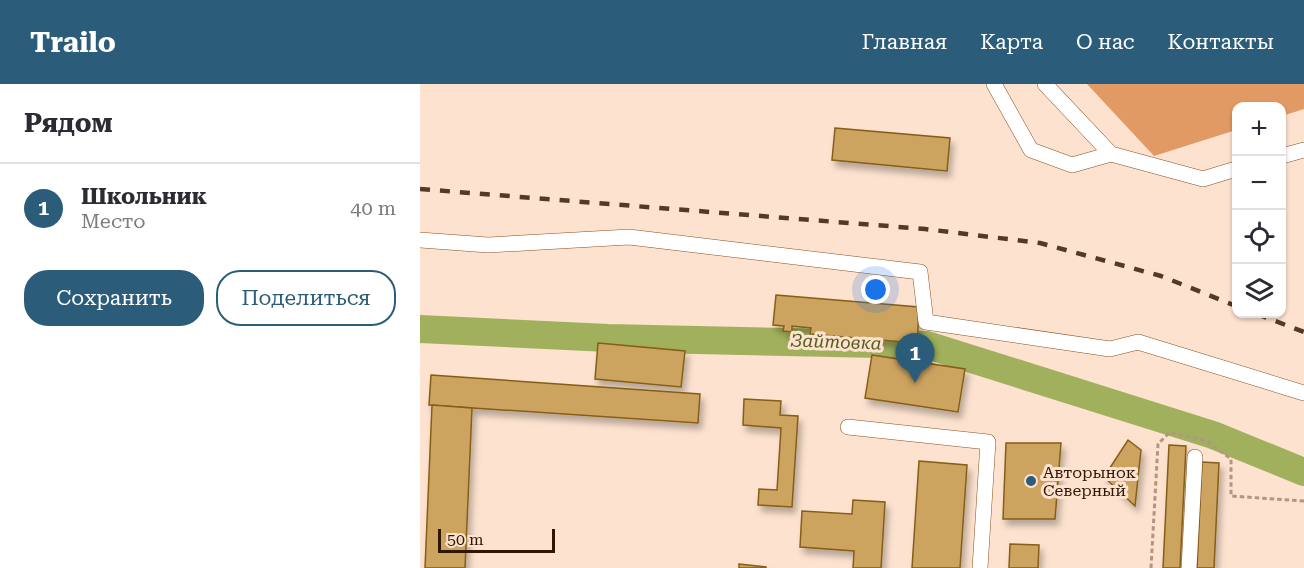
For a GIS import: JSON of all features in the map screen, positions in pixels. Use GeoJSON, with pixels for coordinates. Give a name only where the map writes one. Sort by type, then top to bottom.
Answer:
{"type":"FeatureCollection","features":[{"type":"Feature","properties":{"kind":"street"},"geometry":{"type":"LineString","coordinates":[[994,84],[1031,150],[1072,165],[1111,154],[1203,179],[1232,170]]}},
{"type":"Feature","properties":{"kind":"street"},"geometry":{"type":"LineString","coordinates":[[1046,84],[1111,154]]}},
{"type":"Feature","properties":{"kind":"street"},"geometry":{"type":"LineString","coordinates":[[1286,155],[1304,150]]}},
{"type":"Feature","properties":{"kind":"street"},"geometry":{"type":"LineString","coordinates":[[420,240],[488,244],[629,237],[920,272],[926,322],[1110,349],[1138,342],[1304,393]]}},
{"type":"Feature","properties":{"kind":"street"},"geometry":{"type":"LineString","coordinates":[[848,427],[988,442],[980,568]]}},
{"type":"Feature","properties":{"kind":"street"},"geometry":{"type":"LineString","coordinates":[[1189,568],[1195,457]]}},
{"type":"Feature","properties":{"kind":"shaded area"},"geometry":{"type":"Polygon","coordinates":[[[1087,84],[1304,84],[1304,109],[1286,115],[1286,102],[1232,102],[1232,131],[1154,156],[1087,84]]]}},
{"type":"Feature","properties":{"kind":"building"},"geometry":{"type":"Polygon","coordinates":[[[835,128],[950,138],[947,171],[832,160],[835,128]]]}},
{"type":"Feature","properties":{"kind":"building"},"geometry":{"type":"Polygon","coordinates":[[[776,295],[919,307],[917,348],[902,346],[903,342],[810,334],[811,328],[792,326],[792,332],[783,331],[784,326],[773,325],[776,295]]]}},
{"type":"Feature","properties":{"kind":"building"},"geometry":{"type":"Polygon","coordinates":[[[598,343],[685,351],[681,387],[595,379],[598,343]]]}},
{"type":"Feature","properties":{"kind":"building"},"geometry":{"type":"Polygon","coordinates":[[[872,355],[965,369],[958,412],[865,398],[872,355]]]}},
{"type":"Feature","properties":{"kind":"building"},"geometry":{"type":"Polygon","coordinates":[[[431,375],[700,394],[698,423],[429,405],[431,375]]]}},
{"type":"Feature","properties":{"kind":"building"},"geometry":{"type":"Polygon","coordinates":[[[744,399],[781,401],[780,415],[798,416],[792,507],[758,505],[759,489],[777,490],[781,428],[743,425],[744,399]]]}},
{"type":"Feature","properties":{"kind":"building"},"geometry":{"type":"Polygon","coordinates":[[[432,405],[472,408],[465,568],[425,568],[432,405]]]}},
{"type":"Feature","properties":{"kind":"building"},"geometry":{"type":"Polygon","coordinates":[[[1128,440],[1141,450],[1135,506],[1104,477],[1128,440]]]}},
{"type":"Feature","properties":{"kind":"building","name":"Авторынок Северный"},"geometry":{"type":"Polygon","coordinates":[[[1006,443],[1061,443],[1055,519],[1003,519],[1006,443]]]}},
{"type":"Feature","properties":{"kind":"building"},"geometry":{"type":"Polygon","coordinates":[[[1169,445],[1186,446],[1180,568],[1163,568],[1169,445]]]}},
{"type":"Feature","properties":{"kind":"building"},"geometry":{"type":"Polygon","coordinates":[[[919,461],[967,465],[960,568],[912,568],[919,461]]]}},
{"type":"Feature","properties":{"kind":"building"},"geometry":{"type":"Polygon","coordinates":[[[1202,462],[1219,463],[1214,568],[1197,568],[1202,462]]]}},
{"type":"Feature","properties":{"kind":"building"},"geometry":{"type":"Polygon","coordinates":[[[853,500],[885,502],[881,568],[853,568],[854,551],[800,547],[802,511],[852,514],[853,500]]]}},
{"type":"Feature","properties":{"kind":"building"},"geometry":{"type":"Polygon","coordinates":[[[1010,544],[1039,545],[1038,568],[1009,568],[1010,544]]]}},
{"type":"Feature","properties":{"kind":"building"},"geometry":{"type":"Polygon","coordinates":[[[739,564],[766,567],[766,568],[739,568],[739,564]]]}},
{"type":"Feature","properties":{"kind":"waterway","name":"Зайтовка"},"geometry":{"type":"LineString","coordinates":[[420,329],[608,338],[927,345],[1213,435],[1304,472]]}},
{"type":"Feature","properties":{"kind":"railway"},"geometry":{"type":"LineString","coordinates":[[420,189],[925,229],[1040,243],[1161,276],[1232,304]]}},
{"type":"Feature","properties":{"kind":"railway"},"geometry":{"type":"LineString","coordinates":[[1267,318],[1304,332]]}},
{"type":"Feature","properties":{"kind":"place","name":"Школьник"},"geometry":{"type":"Point","coordinates":[915,383]}},
{"type":"Feature","properties":{"kind":"place","name":"Авторынок Северный"},"geometry":{"type":"Point","coordinates":[1031,481]}}]}
